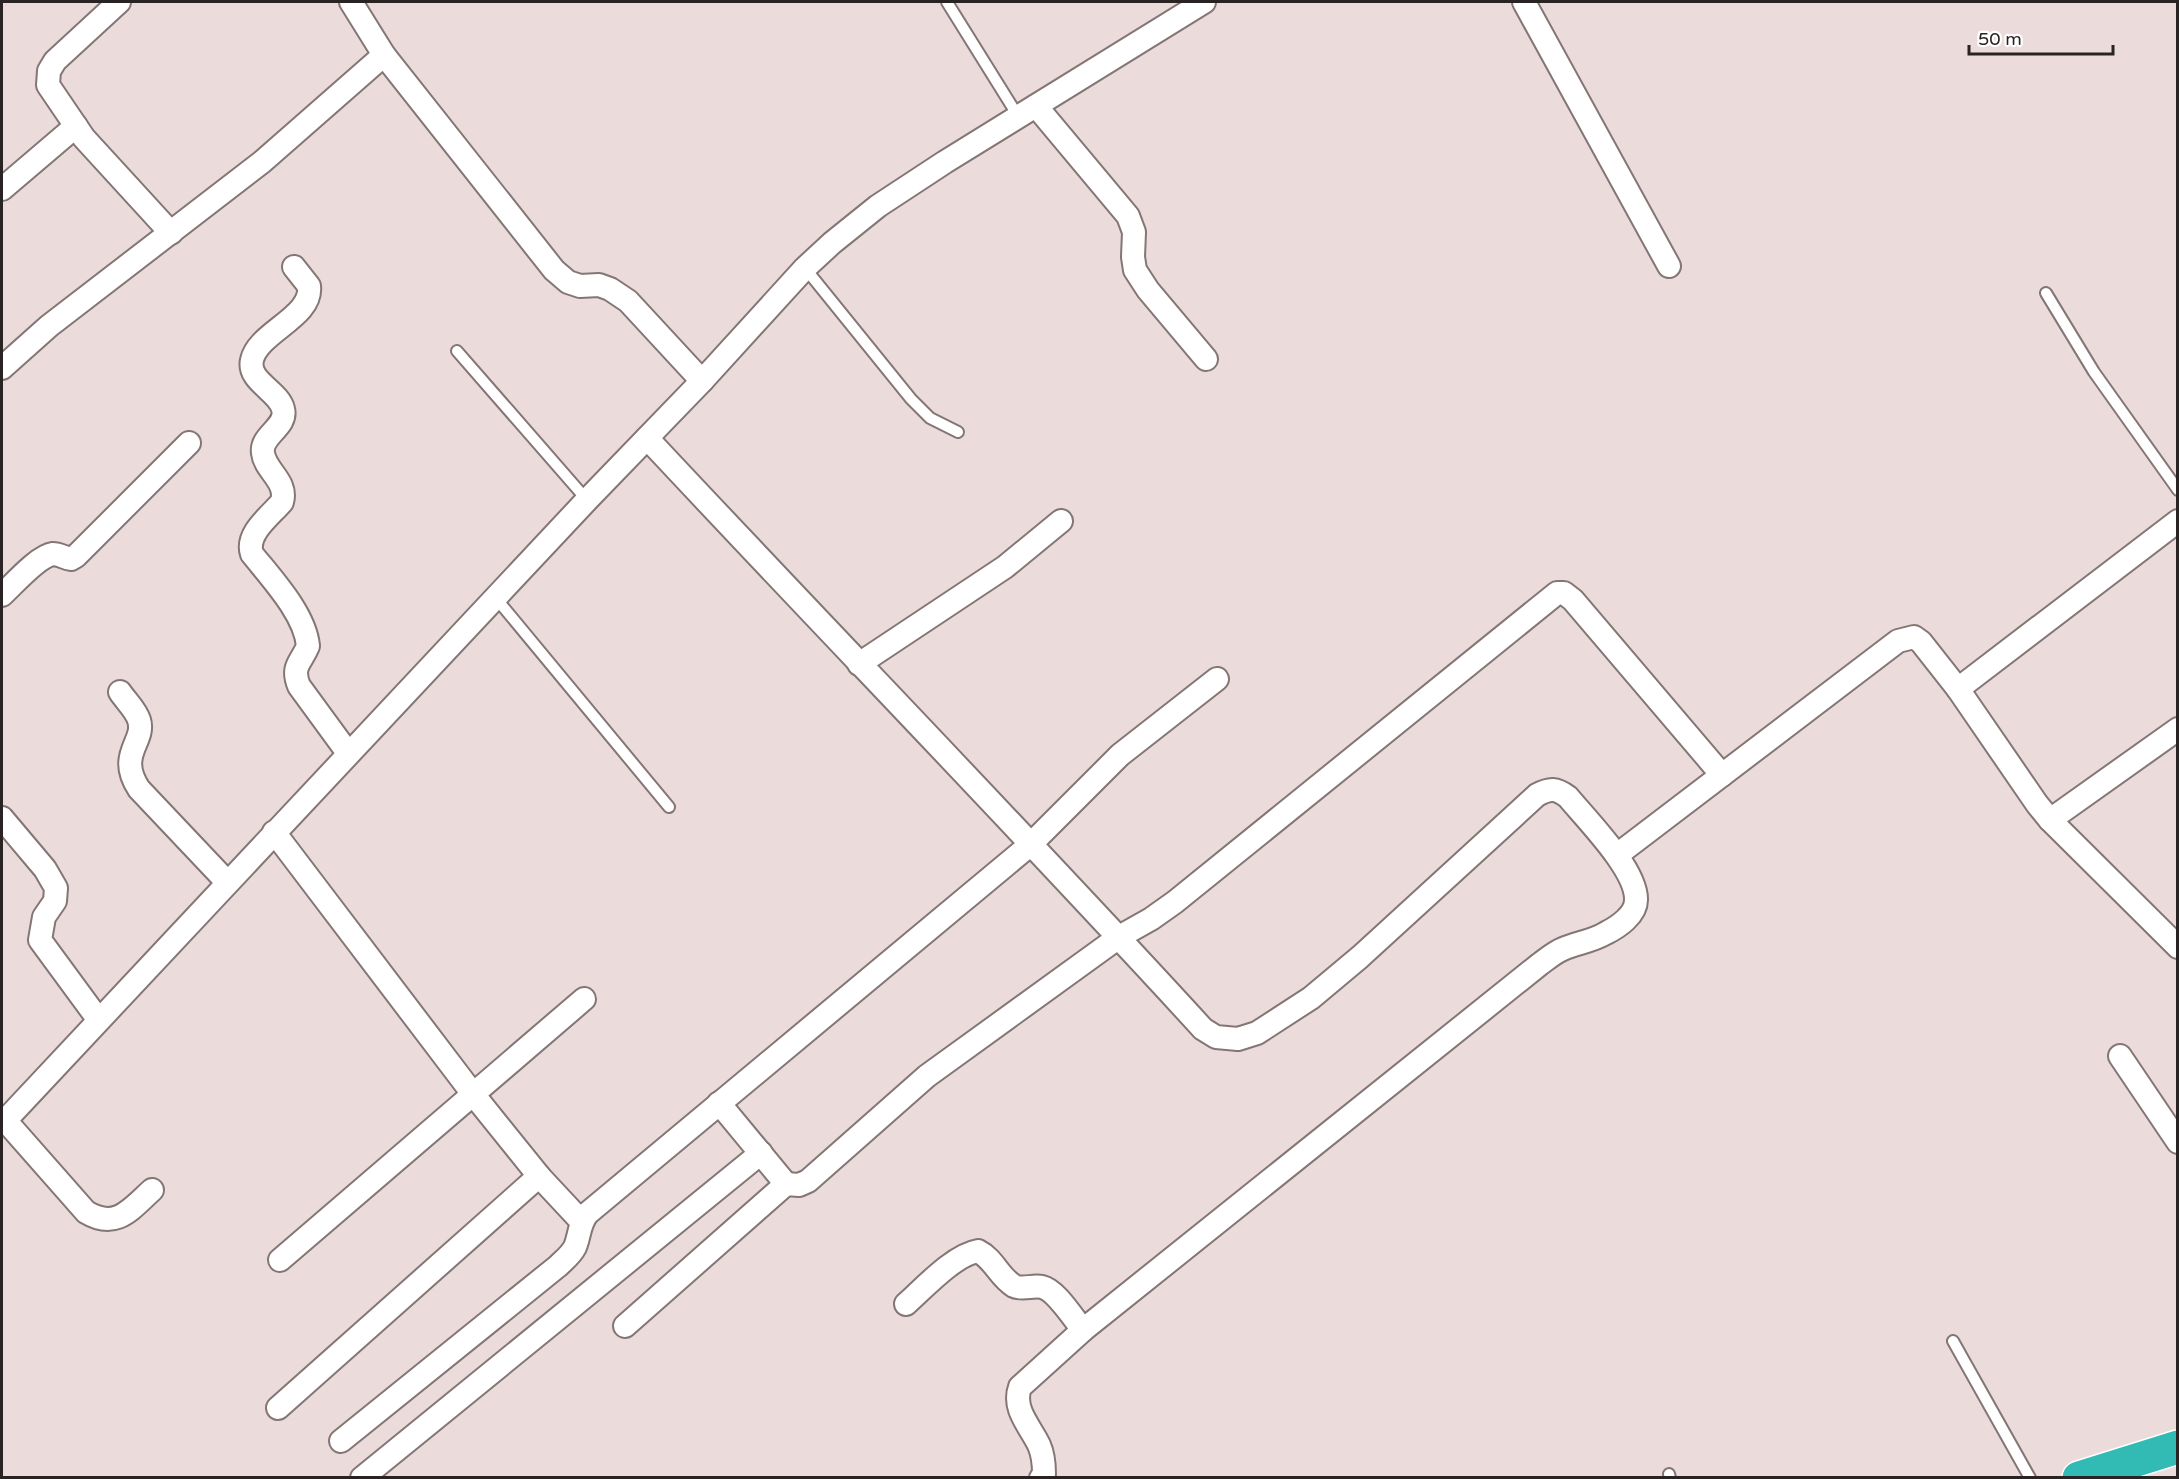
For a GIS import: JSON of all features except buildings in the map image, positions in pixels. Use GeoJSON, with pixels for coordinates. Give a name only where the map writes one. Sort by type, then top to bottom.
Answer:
{"type":"FeatureCollection","features":[{"type":"Feature","properties":{"kind":"highway"},"geometry":{"type":"LineString","coordinates":[[2079,1478],[2178,1447]]}},
{"type":"Feature","properties":{"kind":"street"},"geometry":{"type":"LineString","coordinates":[[119,2],[55,61],[49,71],[48,85],[76,126],[171,233]]}},
{"type":"Feature","properties":{"kind":"street"},"geometry":{"type":"LineString","coordinates":[[351,2],[384,55],[554,270],[568,282],[580,286],[599,285],[610,289],[628,301],[702,381]]}},
{"type":"Feature","properties":{"kind":"street"},"geometry":{"type":"LineString","coordinates":[[152,1190],[130,1210],[117,1217],[97,1219],[86,1212],[3,1122],[495,597],[702,381],[805,268],[878,206],[1204,2]]}},
{"type":"Feature","properties":{"kind":"street"},"geometry":{"type":"LineString","coordinates":[[1524,2],[1669,266]]}},
{"type":"Feature","properties":{"kind":"street"},"geometry":{"type":"LineString","coordinates":[[2,368],[49,326],[262,162],[384,55]]}},
{"type":"Feature","properties":{"kind":"street"},"geometry":{"type":"LineString","coordinates":[[1027,111],[1128,216],[1134,232],[1135,270],[1148,290],[1206,359]]}},
{"type":"Feature","properties":{"kind":"street"},"geometry":{"type":"LineString","coordinates":[[2,189],[76,126]]}},
{"type":"Feature","properties":{"kind":"street"},"geometry":{"type":"LineString","coordinates":[[294,267],[309,286],[308,299],[300,310],[258,348],[252,361],[254,373],[283,408],[284,415],[281,422],[267,438],[262,451],[264,459],[280,483],[284,496],[282,502],[253,535],[250,548],[252,554],[289,602],[308,638],[308,646],[296,669],[295,676],[299,686],[348,753]]}},
{"type":"Feature","properties":{"kind":"street"},"geometry":{"type":"LineString","coordinates":[[647,438],[1119,936],[1203,1029],[1216,1037],[1238,1039],[1257,1033],[1311,998],[1537,795],[1549,789],[1559,790],[1568,797],[1617,855],[1632,882],[1636,900],[1632,912],[1620,925],[1604,935],[1560,950],[1540,964],[1083,1330],[1020,1387],[1016,1397],[1025,1421],[1040,1446],[1044,1462],[1044,1474],[1041,1478]]}},
{"type":"Feature","properties":{"kind":"street"},"geometry":{"type":"LineString","coordinates":[[2,595],[26,572],[50,555],[57,554],[71,559],[76,556],[189,443]]}},
{"type":"Feature","properties":{"kind":"street"},"geometry":{"type":"LineString","coordinates":[[859,664],[996,573],[1061,521]]}},
{"type":"Feature","properties":{"kind":"street"},"geometry":{"type":"LineString","coordinates":[[1958,689],[2178,521]]}},
{"type":"Feature","properties":{"kind":"street"},"geometry":{"type":"LineString","coordinates":[[625,1326],[786,1184],[800,1185],[808,1181],[927,1076],[1119,936],[1151,919],[1175,902],[1557,593],[1564,594],[1573,600],[1722,775]]}},
{"type":"Feature","properties":{"kind":"street"},"geometry":{"type":"LineString","coordinates":[[1617,855],[1898,641],[1914,637],[1921,642],[1958,689],[2050,820],[2178,947]]}},
{"type":"Feature","properties":{"kind":"street"},"geometry":{"type":"LineString","coordinates":[[341,1441],[571,1254],[581,1221],[1030,844],[1120,755],[1217,679]]}},
{"type":"Feature","properties":{"kind":"street"},"geometry":{"type":"LineString","coordinates":[[120,692],[139,719],[140,726],[130,755],[130,774],[134,782],[227,882]]}},
{"type":"Feature","properties":{"kind":"street"},"geometry":{"type":"LineString","coordinates":[[2050,820],[2178,729]]}},
{"type":"Feature","properties":{"kind":"street"},"geometry":{"type":"LineString","coordinates":[[2,818],[45,869],[56,888],[55,901],[44,917],[40,930],[40,940],[98,1019]]}},
{"type":"Feature","properties":{"kind":"street"},"geometry":{"type":"LineString","coordinates":[[274,832],[473,1094],[539,1176],[581,1221]]}},
{"type":"Feature","properties":{"kind":"street"},"geometry":{"type":"LineString","coordinates":[[280,1260],[584,999]]}},
{"type":"Feature","properties":{"kind":"street"},"geometry":{"type":"LineString","coordinates":[[2120,1056],[2178,1142]]}},
{"type":"Feature","properties":{"kind":"street"},"geometry":{"type":"LineString","coordinates":[[719,1103],[786,1184]]}},
{"type":"Feature","properties":{"kind":"street"},"geometry":{"type":"LineString","coordinates":[[362,1478],[760,1153]]}},
{"type":"Feature","properties":{"kind":"street"},"geometry":{"type":"LineString","coordinates":[[278,1408],[539,1176]]}},
{"type":"Feature","properties":{"kind":"street"},"geometry":{"type":"LineString","coordinates":[[906,1304],[955,1262],[970,1252],[978,1251],[992,1260],[1005,1279],[1017,1288],[1041,1286],[1049,1290],[1083,1330]]}},
{"type":"Feature","properties":{"kind":"lane"},"geometry":{"type":"LineString","coordinates":[[947,2],[1027,111]]}},
{"type":"Feature","properties":{"kind":"lane"},"geometry":{"type":"LineString","coordinates":[[805,268],[911,399],[930,418],[958,432]]}},
{"type":"Feature","properties":{"kind":"lane"},"geometry":{"type":"LineString","coordinates":[[2046,293],[2094,372],[2178,490]]}},
{"type":"Feature","properties":{"kind":"lane"},"geometry":{"type":"LineString","coordinates":[[457,351],[587,500]]}},
{"type":"Feature","properties":{"kind":"lane"},"geometry":{"type":"LineString","coordinates":[[495,597],[669,807]]}},
{"type":"Feature","properties":{"kind":"lane"},"geometry":{"type":"LineString","coordinates":[[1953,1341],[2030,1478]]}}]}
